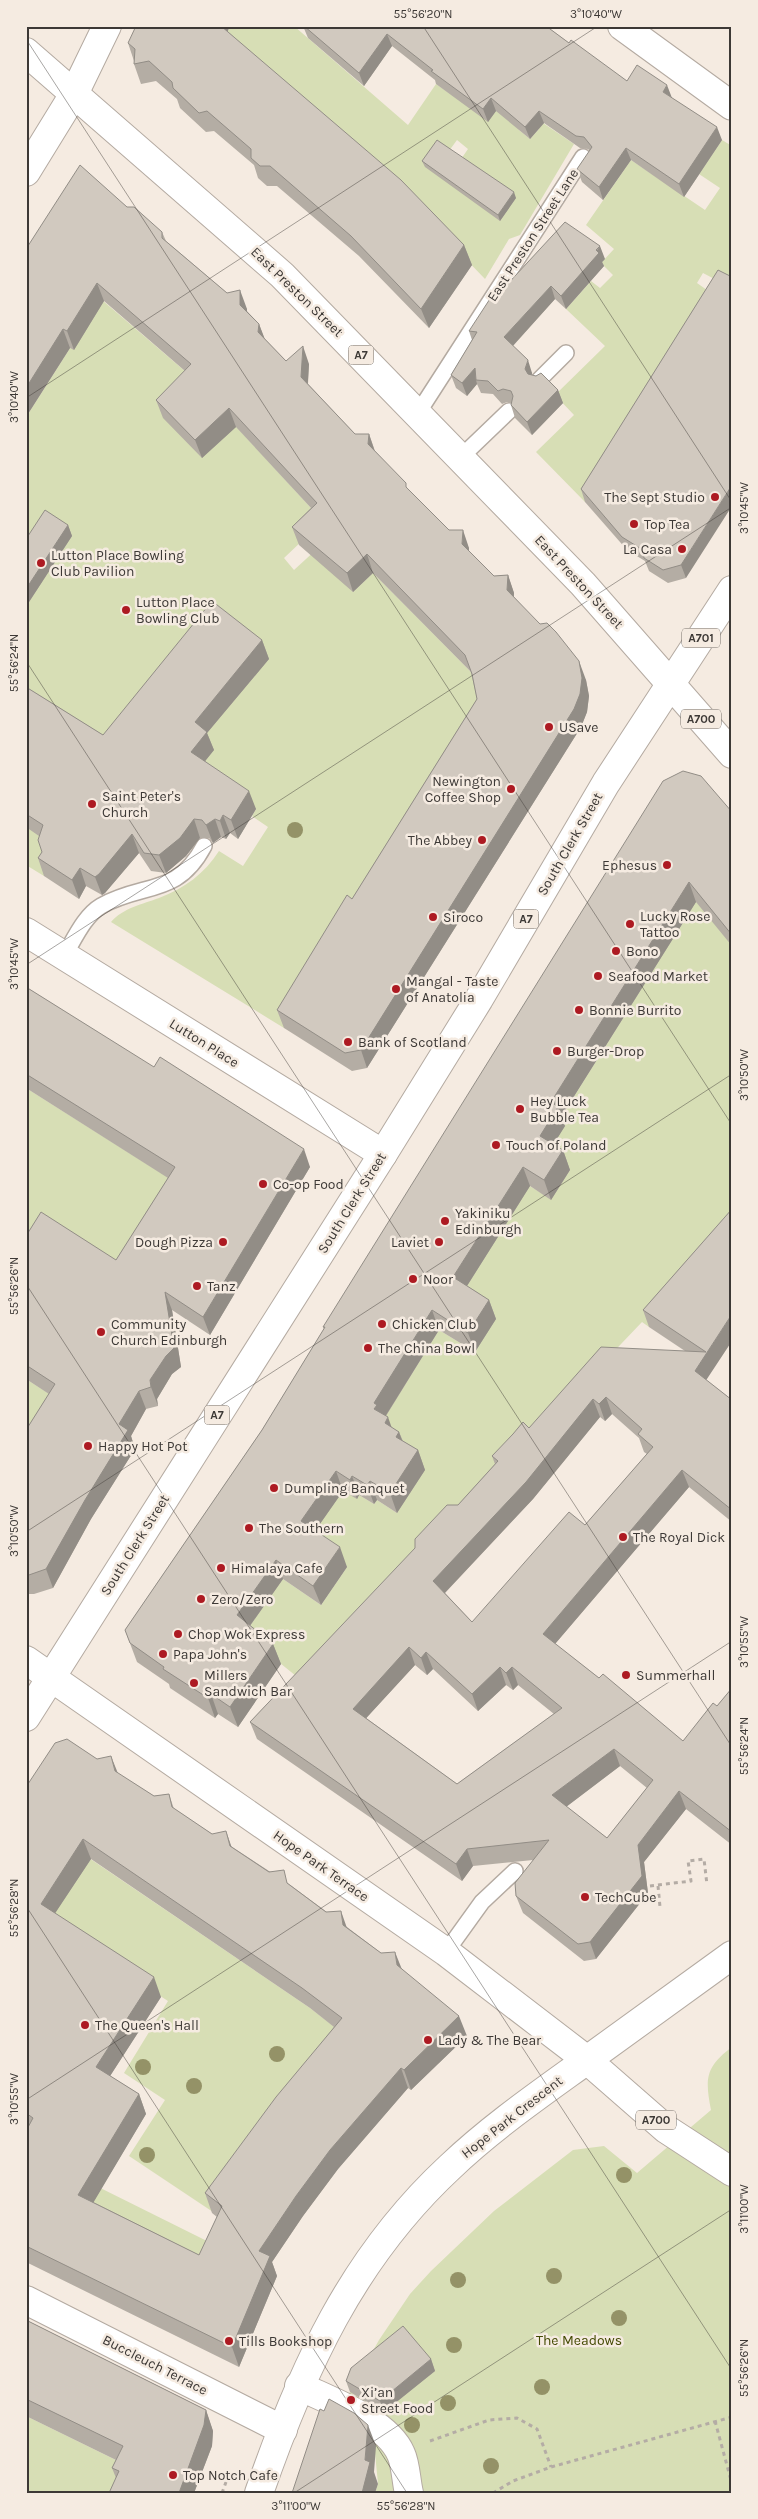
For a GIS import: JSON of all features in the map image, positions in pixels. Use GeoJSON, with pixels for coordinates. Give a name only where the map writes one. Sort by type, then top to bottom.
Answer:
{"type":"FeatureCollection","features":[{"type":"Feature","properties":{"kind":"main road"},"geometry":{"type":"LineString","coordinates":[[26,172],[74,94],[108,26]]}},
{"type":"Feature","properties":{"kind":"main road"},"geometry":{"type":"LineString","coordinates":[[622,26],[732,106]]}},
{"type":"Feature","properties":{"kind":"main road","name":"East Preston Street"},"geometry":{"type":"LineString","coordinates":[[26,52],[282,275],[583,584],[670,685]]}},
{"type":"Feature","properties":{"kind":"main road","name":"A701"},"geometry":{"type":"LineString","coordinates":[[670,685],[732,590]]}},
{"type":"Feature","properties":{"kind":"main road","name":"A700"},"geometry":{"type":"LineString","coordinates":[[670,685],[732,754]]}},
{"type":"Feature","properties":{"kind":"main road","name":"South Clerk Street"},"geometry":{"type":"LineString","coordinates":[[26,1717],[383,1154],[479,999],[606,783],[670,685]]}},
{"type":"Feature","properties":{"kind":"main road","name":"Lutton Place"},"geometry":{"type":"LineString","coordinates":[[26,932],[383,1154]]}},
{"type":"Feature","properties":{"kind":"main road","name":"Hope Park Terrace"},"geometry":{"type":"LineString","coordinates":[[26,1660],[446,1952],[587,2060]]}},
{"type":"Feature","properties":{"kind":"main road"},"geometry":{"type":"LineString","coordinates":[[587,2060],[732,1955]]}},
{"type":"Feature","properties":{"kind":"main road","name":"A700"},"geometry":{"type":"LineString","coordinates":[[587,2060],[666,2129],[732,2172]]}},
{"type":"Feature","properties":{"kind":"main road","name":"Hope Park Crescent"},"geometry":{"type":"LineString","coordinates":[[259,2493],[299,2386],[316,2347],[351,2285],[396,2226],[449,2167],[502,2122],[587,2060]]}},
{"type":"Feature","properties":{"kind":"main road","name":"Buccleuch Terrace"},"geometry":{"type":"LineString","coordinates":[[26,2300],[283,2430]]}},
{"type":"Feature","properties":{"kind":"main road"},"geometry":{"type":"LineString","coordinates":[[299,2386],[377,2426],[392,2439],[402,2455],[408,2493]]}},
{"type":"Feature","properties":{"kind":"lane","name":"East Preston Street Lane"},"geometry":{"type":"LineString","coordinates":[[418,413],[583,157]]}},
{"type":"Feature","properties":{"kind":"lane"},"geometry":{"type":"LineString","coordinates":[[539,380],[566,353]]}},
{"type":"Feature","properties":{"kind":"lane"},"geometry":{"type":"LineString","coordinates":[[460,458],[508,411]]}},
{"type":"Feature","properties":{"kind":"lane"},"geometry":{"type":"LineString","coordinates":[[64,956],[93,912],[110,902],[178,878],[193,864],[204,846]]}},
{"type":"Feature","properties":{"kind":"lane"},"geometry":{"type":"LineString","coordinates":[[446,1952],[482,1902],[515,1871]]}},
{"type":"Feature","properties":{"kind":"path"},"geometry":{"type":"LineString","coordinates":[[650,1886],[691,1882],[688,1861],[704,1859],[706,1885]]}},
{"type":"Feature","properties":{"kind":"path"},"geometry":{"type":"LineString","coordinates":[[658,1885],[660,1907]]}},
{"type":"Feature","properties":{"kind":"path"},"geometry":{"type":"LineString","coordinates":[[493,2493],[513,2481],[551,2467],[732,2417]]}},
{"type":"Feature","properties":{"kind":"path"},"geometry":{"type":"LineString","coordinates":[[402,2455],[423,2444],[489,2420],[517,2418],[537,2429],[551,2467]]}},
{"type":"Feature","properties":{"kind":"path"},"geometry":{"type":"LineString","coordinates":[[715,2421],[732,2484]]}},
{"type":"Feature","properties":{"kind":"green space"},"geometry":{"type":"Polygon","coordinates":[[[230,26],[294,26],[408,125],[436,84],[449,93],[502,101],[519,130],[530,139],[539,129],[540,121],[574,144],[520,235],[509,239],[485,279],[409,200],[223,42],[230,26]],[[457,140],[435,170],[459,162],[468,149],[457,140]]]}},
{"type":"Feature","properties":{"kind":"green space"},"geometry":{"type":"Polygon","coordinates":[[[722,140],[732,146],[732,281],[722,283],[703,273],[697,283],[714,295],[585,502],[536,452],[574,415],[555,395],[605,346],[566,309],[591,281],[600,288],[613,275],[601,263],[614,249],[586,225],[631,160],[705,210],[720,188],[699,174],[722,140]]]}},
{"type":"Feature","properties":{"kind":"green space"},"geometry":{"type":"Polygon","coordinates":[[[102,300],[186,372],[323,521],[284,558],[294,570],[318,548],[353,592],[373,573],[475,676],[484,717],[305,991],[284,1028],[111,922],[127,910],[159,898],[185,885],[207,867],[219,851],[243,866],[268,827],[252,816],[256,809],[108,756],[26,705],[26,417],[70,348],[73,349],[102,300]]]}},
{"type":"Feature","properties":{"kind":"green space"},"geometry":{"type":"Polygon","coordinates":[[[26,827],[46,835],[51,867],[44,876],[26,865],[26,827]]]}},
{"type":"Feature","properties":{"kind":"green space"},"geometry":{"type":"Polygon","coordinates":[[[686,889],[732,945],[732,1234],[649,1327],[642,1322],[519,1451],[338,1710],[249,1638],[251,1610],[283,1579],[321,1605],[347,1567],[308,1540],[334,1490],[341,1494],[343,1491],[359,1495],[374,1504],[377,1500],[397,1513],[379,1421],[401,1391],[439,1330],[475,1352],[460,1297],[528,1185],[551,1199],[570,1170],[547,1155],[558,1122],[686,917],[674,901],[686,889]]]}},
{"type":"Feature","properties":{"kind":"green space"},"geometry":{"type":"Polygon","coordinates":[[[26,1088],[161,1173],[192,1167],[122,1279],[26,1265],[26,1088]]]}},
{"type":"Feature","properties":{"kind":"green space"},"geometry":{"type":"Polygon","coordinates":[[[26,1379],[62,1402],[26,1460],[26,1379]]]}},
{"type":"Feature","properties":{"kind":"green space"},"geometry":{"type":"Polygon","coordinates":[[[86,1856],[310,2008],[350,2039],[213,2212],[129,2156],[165,2100],[124,2073],[168,2001],[48,1924],[86,1856]]]}},
{"type":"Feature","properties":{"kind":"green space","name":"The Meadows"},"geometry":{"type":"Polygon","coordinates":[[[732,2047],[732,2493],[375,2493],[378,2484],[375,2453],[328,2431],[379,2340],[410,2294],[431,2271],[494,2211],[573,2150],[604,2146],[637,2173],[711,2110],[708,2090],[709,2074],[716,2061],[732,2047]]]}},
{"type":"Feature","properties":{"kind":"green space"},"geometry":{"type":"Polygon","coordinates":[[[26,2127],[40,2138],[32,2154],[219,2247],[194,2300],[26,2185],[26,2127]]]}},
{"type":"Feature","properties":{"kind":"green space"},"geometry":{"type":"Polygon","coordinates":[[[26,2416],[122,2463],[127,2493],[26,2493],[26,2416]]]}},
{"type":"Feature","properties":{"kind":"building"},"geometry":{"type":"Polygon","coordinates":[[[136,26],[221,26],[401,180],[464,245],[421,309],[351,236],[270,166],[260,166],[251,158],[251,149],[207,111],[199,113],[173,88],[172,82],[149,61],[134,64],[135,49],[128,43],[136,26]]]}},
{"type":"Feature","properties":{"kind":"building"},"geometry":{"type":"Polygon","coordinates":[[[304,26],[546,26],[569,43],[571,40],[627,81],[637,65],[667,85],[663,92],[717,127],[679,184],[626,148],[599,187],[577,169],[592,147],[584,137],[576,136],[539,111],[525,127],[491,98],[483,109],[431,71],[433,70],[387,34],[359,73],[304,26]]]}},
{"type":"Feature","properties":{"kind":"building"},"geometry":{"type":"Polygon","coordinates":[[[437,140],[514,192],[498,215],[422,161],[437,140]]]}},
{"type":"Feature","properties":{"kind":"building"},"geometry":{"type":"Polygon","coordinates":[[[80,165],[127,207],[134,207],[162,232],[162,238],[227,293],[240,290],[240,305],[259,324],[258,332],[286,361],[303,346],[301,377],[355,434],[369,434],[368,444],[406,483],[406,487],[449,530],[463,530],[462,544],[494,576],[508,575],[507,590],[540,624],[547,623],[579,661],[582,678],[580,694],[574,709],[361,1050],[345,1053],[277,1010],[347,895],[352,899],[477,699],[472,674],[465,655],[367,554],[347,573],[292,527],[317,503],[229,408],[195,440],[156,400],[191,364],[97,283],[67,331],[63,329],[26,388],[26,249],[80,165]]]}},
{"type":"Feature","properties":{"kind":"building"},"geometry":{"type":"Polygon","coordinates":[[[565,222],[600,246],[596,250],[599,253],[561,296],[551,286],[504,337],[528,360],[525,369],[528,374],[536,376],[541,373],[558,390],[527,422],[511,405],[513,396],[511,391],[503,389],[498,391],[488,381],[476,380],[475,368],[462,383],[451,375],[477,332],[469,331],[499,285],[503,289],[565,222]]]}},
{"type":"Feature","properties":{"kind":"building"},"geometry":{"type":"Polygon","coordinates":[[[718,270],[732,277],[732,485],[681,565],[663,570],[644,558],[643,550],[622,537],[581,489],[718,270]]]}},
{"type":"Feature","properties":{"kind":"building"},"geometry":{"type":"Polygon","coordinates":[[[45,510],[68,525],[26,589],[26,539],[45,510]]]}},
{"type":"Feature","properties":{"kind":"building"},"geometry":{"type":"Polygon","coordinates":[[[212,601],[262,640],[195,722],[207,732],[191,752],[249,791],[231,820],[223,815],[220,821],[215,819],[206,825],[202,820],[194,819],[180,838],[159,855],[144,853],[132,834],[99,874],[95,877],[80,868],[72,880],[38,858],[42,852],[38,840],[43,825],[26,814],[26,687],[103,735],[212,601]]]}},
{"type":"Feature","properties":{"kind":"building"},"geometry":{"type":"Polygon","coordinates":[[[683,771],[701,776],[732,812],[732,935],[689,882],[551,1102],[558,1107],[540,1136],[563,1150],[544,1180],[523,1167],[453,1277],[489,1300],[468,1333],[432,1310],[374,1403],[377,1405],[374,1409],[388,1417],[385,1423],[399,1432],[396,1437],[418,1450],[390,1493],[370,1481],[367,1485],[352,1476],[350,1480],[336,1471],[301,1521],[340,1547],[313,1586],[276,1560],[237,1615],[273,1644],[230,1707],[211,1694],[208,1698],[163,1669],[164,1667],[130,1643],[125,1630],[262,1430],[325,1327],[323,1327],[663,781],[683,771]]]}},
{"type":"Feature","properties":{"kind":"building"},"geometry":{"type":"Polygon","coordinates":[[[26,987],[154,1067],[160,1057],[304,1149],[203,1317],[165,1292],[174,1348],[166,1356],[150,1380],[151,1387],[139,1391],[119,1424],[128,1430],[46,1569],[26,1576],[26,1430],[55,1384],[26,1365],[26,1236],[41,1212],[116,1260],[175,1167],[26,1074],[26,987]]]}},
{"type":"Feature","properties":{"kind":"building"},"geometry":{"type":"Polygon","coordinates":[[[732,1209],[732,1314],[695,1371],[732,1400],[732,1510],[682,1470],[543,1634],[599,1678],[603,1674],[683,1741],[713,1703],[717,1706],[732,1688],[732,1832],[679,1791],[638,1845],[642,1876],[590,1942],[578,1944],[516,1896],[515,1883],[549,1840],[467,1849],[456,1864],[250,1722],[415,1548],[415,1539],[447,1505],[458,1505],[498,1461],[492,1456],[523,1422],[529,1428],[601,1347],[706,1352],[643,1310],[732,1209]],[[606,1397],[599,1404],[593,1399],[526,1482],[433,1581],[472,1622],[569,1512],[585,1525],[653,1447],[638,1434],[642,1429],[606,1397]],[[409,1647],[353,1709],[457,1784],[562,1708],[512,1667],[506,1673],[500,1667],[472,1694],[426,1652],[421,1658],[409,1647]],[[614,1749],[552,1795],[607,1838],[653,1780],[614,1749]]]}},
{"type":"Feature","properties":{"kind":"building"},"geometry":{"type":"Polygon","coordinates":[[[67,1739],[97,1759],[111,1756],[115,1771],[154,1796],[169,1794],[172,1807],[212,1834],[226,1831],[230,1846],[269,1872],[284,1870],[287,1883],[326,1912],[341,1911],[343,1925],[381,1953],[395,1952],[397,1965],[459,2016],[404,2070],[401,2068],[330,2150],[296,2196],[259,2251],[270,2256],[232,2347],[26,2246],[26,2131],[33,2118],[26,2113],[26,1787],[55,1743],[67,1739]],[[83,1839],[41,1904],[154,1977],[96,2067],[139,2094],[78,2195],[199,2255],[222,2206],[205,2193],[276,2097],[342,2018],[302,1988],[83,1839]]]}},
{"type":"Feature","properties":{"kind":"building"},"geometry":{"type":"Polygon","coordinates":[[[26,2320],[206,2410],[204,2425],[179,2493],[109,2493],[119,2471],[112,2468],[123,2446],[26,2399],[26,2320]]]}},
{"type":"Feature","properties":{"kind":"building"},"geometry":{"type":"Polygon","coordinates":[[[403,2326],[431,2359],[380,2401],[346,2381],[351,2368],[403,2326]]]}},
{"type":"Feature","properties":{"kind":"building"},"geometry":{"type":"Polygon","coordinates":[[[329,2399],[354,2413],[368,2425],[365,2460],[370,2462],[362,2493],[292,2493],[320,2409],[324,2411],[329,2399]]]}},
{"type":"Feature","properties":{"kind":"place","name":"The Sept Studio"},"geometry":{"type":"Point","coordinates":[715,497]}},
{"type":"Feature","properties":{"kind":"place","name":"Top Tea"},"geometry":{"type":"Point","coordinates":[634,524]}},
{"type":"Feature","properties":{"kind":"place","name":"La Casa"},"geometry":{"type":"Point","coordinates":[682,549]}},
{"type":"Feature","properties":{"kind":"place","name":"Lutton Place Bowling Club Pavilion"},"geometry":{"type":"Point","coordinates":[41,563]}},
{"type":"Feature","properties":{"kind":"place","name":"Lutton Place Bowling Club"},"geometry":{"type":"Point","coordinates":[126,610]}},
{"type":"Feature","properties":{"kind":"place","name":"USave"},"geometry":{"type":"Point","coordinates":[549,727]}},
{"type":"Feature","properties":{"kind":"place","name":"Newington Coffee Shop"},"geometry":{"type":"Point","coordinates":[511,789]}},
{"type":"Feature","properties":{"kind":"place","name":"Saint Peter's Church"},"geometry":{"type":"Point","coordinates":[92,804]}},
{"type":"Feature","properties":{"kind":"place","name":"The Abbey"},"geometry":{"type":"Point","coordinates":[482,840]}},
{"type":"Feature","properties":{"kind":"place","name":"Ephesus"},"geometry":{"type":"Point","coordinates":[667,865]}},
{"type":"Feature","properties":{"kind":"place","name":"Siroco"},"geometry":{"type":"Point","coordinates":[433,917]}},
{"type":"Feature","properties":{"kind":"place","name":"Lucky Rose Tattoo"},"geometry":{"type":"Point","coordinates":[630,924]}},
{"type":"Feature","properties":{"kind":"place","name":"Bono"},"geometry":{"type":"Point","coordinates":[616,951]}},
{"type":"Feature","properties":{"kind":"place","name":"Seafood Market"},"geometry":{"type":"Point","coordinates":[598,976]}},
{"type":"Feature","properties":{"kind":"place","name":"Mangal - Taste of Anatolia"},"geometry":{"type":"Point","coordinates":[396,989]}},
{"type":"Feature","properties":{"kind":"place","name":"Bonnie Burrito"},"geometry":{"type":"Point","coordinates":[579,1010]}},
{"type":"Feature","properties":{"kind":"place","name":"Bank of Scotland"},"geometry":{"type":"Point","coordinates":[348,1042]}},
{"type":"Feature","properties":{"kind":"place","name":"Burger-Drop"},"geometry":{"type":"Point","coordinates":[557,1051]}},
{"type":"Feature","properties":{"kind":"place","name":"Hey Luck Bubble Tea"},"geometry":{"type":"Point","coordinates":[520,1109]}},
{"type":"Feature","properties":{"kind":"place","name":"Touch of Poland"},"geometry":{"type":"Point","coordinates":[496,1145]}},
{"type":"Feature","properties":{"kind":"place","name":"Co-op Food"},"geometry":{"type":"Point","coordinates":[263,1184]}},
{"type":"Feature","properties":{"kind":"place","name":"Yakiniku Edinburgh"},"geometry":{"type":"Point","coordinates":[445,1221]}},
{"type":"Feature","properties":{"kind":"place","name":"Dough Pizza"},"geometry":{"type":"Point","coordinates":[223,1242]}},
{"type":"Feature","properties":{"kind":"place","name":"Laviet"},"geometry":{"type":"Point","coordinates":[439,1242]}},
{"type":"Feature","properties":{"kind":"place","name":"Noor"},"geometry":{"type":"Point","coordinates":[413,1279]}},
{"type":"Feature","properties":{"kind":"place","name":"Tanz"},"geometry":{"type":"Point","coordinates":[197,1286]}},
{"type":"Feature","properties":{"kind":"place","name":"Chicken Club"},"geometry":{"type":"Point","coordinates":[382,1324]}},
{"type":"Feature","properties":{"kind":"place","name":"Community Church Edinburgh"},"geometry":{"type":"Point","coordinates":[101,1332]}},
{"type":"Feature","properties":{"kind":"place","name":"The China Bowl"},"geometry":{"type":"Point","coordinates":[368,1348]}},
{"type":"Feature","properties":{"kind":"place","name":"Happy Hot Pot"},"geometry":{"type":"Point","coordinates":[88,1446]}},
{"type":"Feature","properties":{"kind":"place","name":"Dumpling Banquet"},"geometry":{"type":"Point","coordinates":[274,1488]}},
{"type":"Feature","properties":{"kind":"place","name":"The Southern"},"geometry":{"type":"Point","coordinates":[249,1528]}},
{"type":"Feature","properties":{"kind":"place","name":"The Royal Dick"},"geometry":{"type":"Point","coordinates":[623,1537]}},
{"type":"Feature","properties":{"kind":"place","name":"Himalaya Cafe"},"geometry":{"type":"Point","coordinates":[221,1568]}},
{"type":"Feature","properties":{"kind":"place","name":"Zero/Zero"},"geometry":{"type":"Point","coordinates":[201,1599]}},
{"type":"Feature","properties":{"kind":"place","name":"Chop Wok Express"},"geometry":{"type":"Point","coordinates":[178,1634]}},
{"type":"Feature","properties":{"kind":"place","name":"Papa John's"},"geometry":{"type":"Point","coordinates":[163,1654]}},
{"type":"Feature","properties":{"kind":"place","name":"Summerhall"},"geometry":{"type":"Point","coordinates":[626,1675]}},
{"type":"Feature","properties":{"kind":"place","name":"Millers Sandwich Bar"},"geometry":{"type":"Point","coordinates":[194,1683]}},
{"type":"Feature","properties":{"kind":"place","name":"TechCube"},"geometry":{"type":"Point","coordinates":[585,1897]}},
{"type":"Feature","properties":{"kind":"place","name":"The Queen's Hall"},"geometry":{"type":"Point","coordinates":[85,2025]}},
{"type":"Feature","properties":{"kind":"place","name":"Lady & The Bear"},"geometry":{"type":"Point","coordinates":[428,2040]}},
{"type":"Feature","properties":{"kind":"place","name":"Tills Bookshop"},"geometry":{"type":"Point","coordinates":[229,2341]}},
{"type":"Feature","properties":{"kind":"place","name":"Xi’an Street Food"},"geometry":{"type":"Point","coordinates":[351,2400]}},
{"type":"Feature","properties":{"kind":"place","name":"Top Notch Cafe"},"geometry":{"type":"Point","coordinates":[173,2475]}}]}
